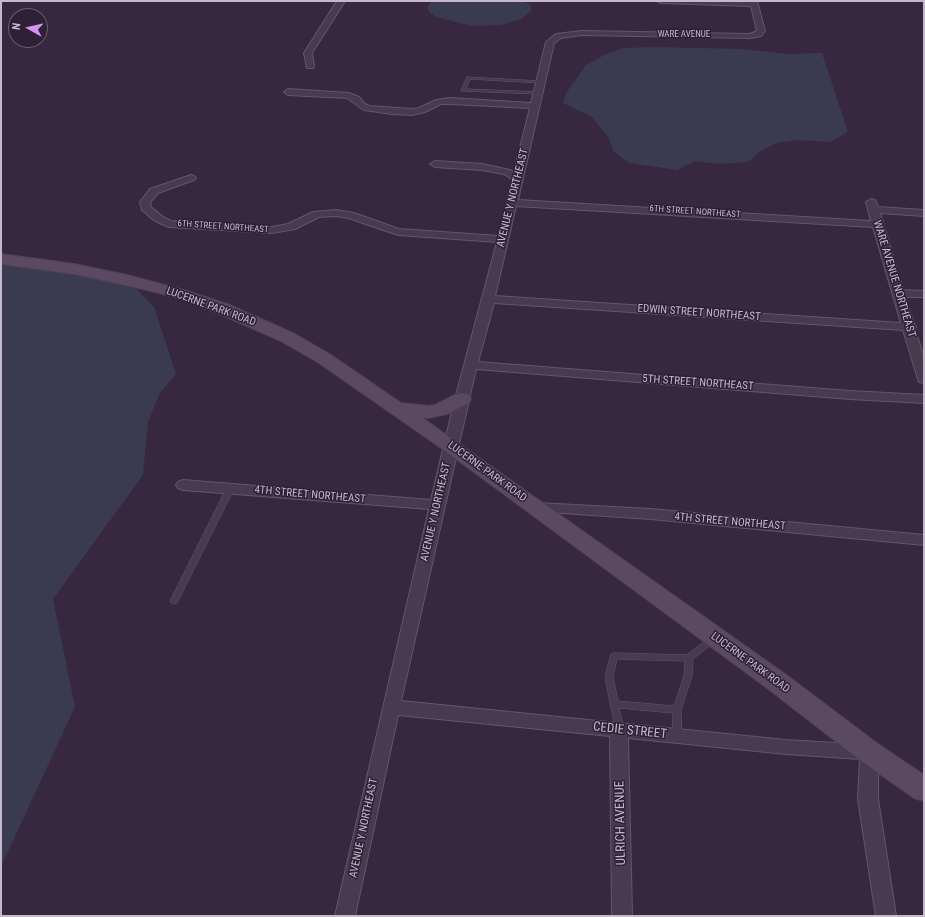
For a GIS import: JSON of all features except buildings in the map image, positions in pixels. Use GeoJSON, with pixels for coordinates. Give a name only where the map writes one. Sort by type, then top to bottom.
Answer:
{"type":"FeatureCollection","features":[{"type":"Feature","properties":{"kind":"main road","name":"LUCERNE PARK ROAD"},"geometry":{"type":"LineString","coordinates":[[1,259],[74,269],[181,294],[221,308],[287,337],[325,359],[451,446],[715,637],[869,752],[924,790]]}},
{"type":"Feature","properties":{"kind":"main road"},"geometry":{"type":"LineString","coordinates":[[394,407],[428,412],[440,410],[462,399]]}},
{"type":"Feature","properties":{"kind":"street"},"geometry":{"type":"LineString","coordinates":[[310,66],[308,53],[341,1]]}},
{"type":"Feature","properties":{"kind":"street"},"geometry":{"type":"LineString","coordinates":[[661,1],[754,2]]}},
{"type":"Feature","properties":{"kind":"street","name":"WARE AVENUE"},"geometry":{"type":"LineString","coordinates":[[573,33],[750,36],[758,34],[762,31],[754,2]]}},
{"type":"Feature","properties":{"kind":"street","name":"AVENUE Y NORTHEAST"},"geometry":{"type":"LineString","coordinates":[[345,916],[391,706],[451,446],[489,299],[540,82],[552,40],[559,36],[573,33]]}},
{"type":"Feature","properties":{"kind":"street"},"geometry":{"type":"LineString","coordinates":[[288,92],[349,96],[356,99],[362,106],[367,108],[392,111],[412,112],[422,110],[439,102],[450,101],[535,106]]}},
{"type":"Feature","properties":{"kind":"street"},"geometry":{"type":"LineString","coordinates":[[435,164],[482,167],[507,172],[517,178]]}},
{"type":"Feature","properties":{"kind":"street","name":"6TH STREET NORTHEAST"},"geometry":{"type":"LineString","coordinates":[[191,178],[154,191],[145,202],[146,208],[159,219],[169,224],[272,230],[291,227],[317,214],[336,214],[350,215],[398,232],[502,239]]}},
{"type":"Feature","properties":{"kind":"street","name":"6TH STREET NORTHEAST"},"geometry":{"type":"LineString","coordinates":[[512,203],[878,224]]}},
{"type":"Feature","properties":{"kind":"street","name":"WARE AVENUE NORTHEAST"},"geometry":{"type":"LineString","coordinates":[[924,213],[872,206],[910,327],[924,379]]}},
{"type":"Feature","properties":{"kind":"street"},"geometry":{"type":"LineString","coordinates":[[899,293],[924,294]]}},
{"type":"Feature","properties":{"kind":"street","name":"EDWIN STREET NORTHEAST"},"geometry":{"type":"LineString","coordinates":[[489,299],[910,327]]}},
{"type":"Feature","properties":{"kind":"street","name":"5TH STREET NORTHEAST"},"geometry":{"type":"LineString","coordinates":[[471,365],[850,395],[924,399]]}},
{"type":"Feature","properties":{"kind":"street","name":"4TH STREET NORTHEAST"},"geometry":{"type":"LineString","coordinates":[[183,486],[438,504]]}},
{"type":"Feature","properties":{"kind":"street","name":"4TH STREET NORTHEAST"},"geometry":{"type":"LineString","coordinates":[[537,508],[651,514],[924,540]]}},
{"type":"Feature","properties":{"kind":"street","name":"CEDIE STREET"},"geometry":{"type":"LineString","coordinates":[[391,706],[786,747],[869,752]]}},
{"type":"Feature","properties":{"kind":"street","name":"ULRICH AVENUE"},"geometry":{"type":"LineString","coordinates":[[619,730],[622,916]]}},
{"type":"Feature","properties":{"kind":"street"},"geometry":{"type":"LineString","coordinates":[[869,752],[868,799],[886,916]]}},
{"type":"Feature","properties":{"kind":"lane"},"geometry":{"type":"LineString","coordinates":[[538,93],[463,90],[468,78],[540,82]]}},
{"type":"Feature","properties":{"kind":"lane"},"geometry":{"type":"LineString","coordinates":[[174,601],[230,489]]}},
{"type":"Feature","properties":{"kind":"lane"},"geometry":{"type":"LineString","coordinates":[[619,730],[609,677],[614,656],[689,658],[715,637]]}},
{"type":"Feature","properties":{"kind":"lane"},"geometry":{"type":"LineString","coordinates":[[677,736],[677,710],[688,676],[689,658]]}},
{"type":"Feature","properties":{"kind":"lane"},"geometry":{"type":"LineString","coordinates":[[614,704],[677,710]]}},
{"type":"Feature","properties":{"kind":"shaded area"},"geometry":{"type":"Polygon","coordinates":[[[433,1],[522,1],[531,5],[531,11],[521,19],[501,25],[472,26],[436,17],[428,11],[428,5],[433,1]]]}},
{"type":"Feature","properties":{"kind":"shaded area"},"geometry":{"type":"Polygon","coordinates":[[[653,47],[741,49],[789,54],[822,53],[848,132],[830,142],[797,140],[777,143],[762,150],[748,162],[718,164],[695,161],[677,170],[629,163],[614,152],[608,137],[592,117],[563,103],[566,93],[586,65],[604,55],[623,48],[653,47]]]}},
{"type":"Feature","properties":{"kind":"shaded area"},"geometry":{"type":"Polygon","coordinates":[[[1,265],[52,269],[134,286],[154,307],[176,374],[160,393],[148,422],[143,475],[53,599],[75,707],[1,867],[1,265]]]}}]}
